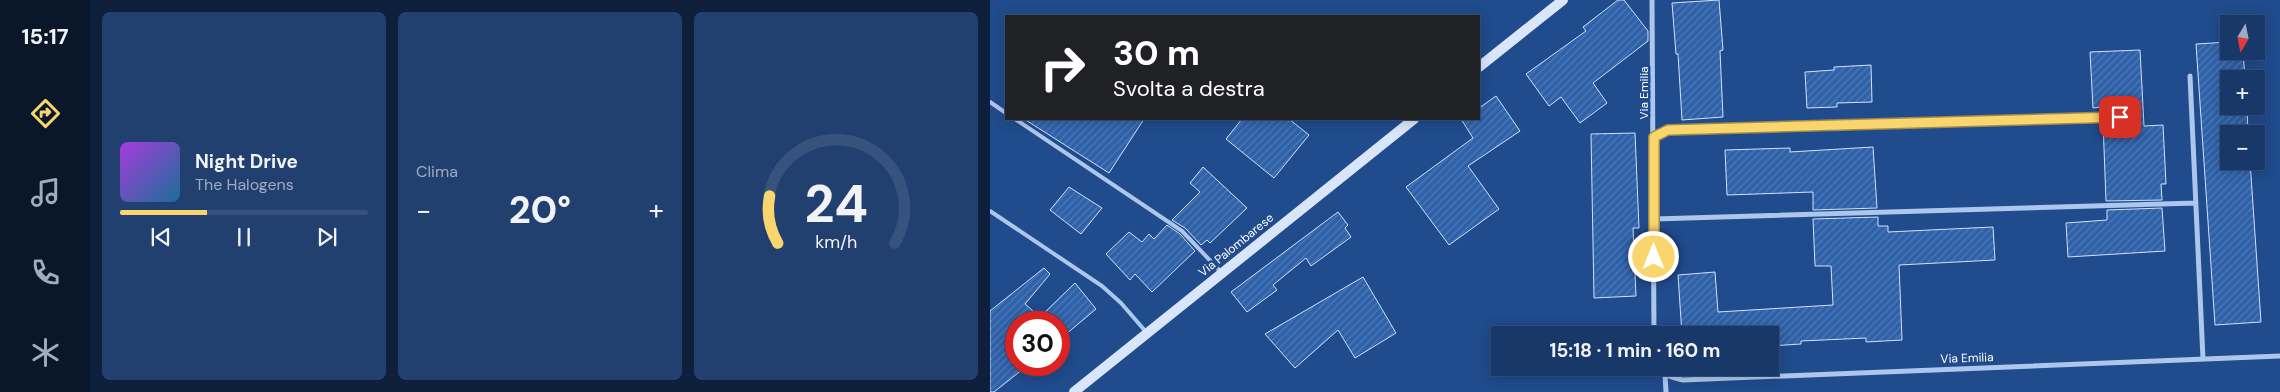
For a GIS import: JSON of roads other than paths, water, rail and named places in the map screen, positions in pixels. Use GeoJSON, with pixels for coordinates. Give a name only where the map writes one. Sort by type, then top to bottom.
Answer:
{"type":"FeatureCollection","features":[{"type":"Feature","properties":{"kind":"main road"},"geometry":{"type":"LineString","coordinates":[[1480,66],[1563,0]]}},
{"type":"Feature","properties":{"kind":"main road","name":"Via Palombarese"},"geometry":{"type":"LineString","coordinates":[[1074,392],[1221,272],[1413,120]]}},
{"type":"Feature","properties":{"kind":"street","name":"Via Emilia"},"geometry":{"type":"LineString","coordinates":[[1652,0],[1654,326]]}},
{"type":"Feature","properties":{"kind":"street"},"geometry":{"type":"LineString","coordinates":[[2190,76],[2203,359]]}},
{"type":"Feature","properties":{"kind":"street"},"geometry":{"type":"LineString","coordinates":[[1654,137],[1660,133],[1675,129],[2120,117]]}},
{"type":"Feature","properties":{"kind":"street"},"geometry":{"type":"LineString","coordinates":[[1654,219],[2196,203]]}},
{"type":"Feature","properties":{"kind":"street","name":"Via Emilia"},"geometry":{"type":"LineString","coordinates":[[1671,376],[1684,380],[2280,356]]}},
{"type":"Feature","properties":{"kind":"street"},"geometry":{"type":"LineString","coordinates":[[1665,376],[1666,392]]}},
{"type":"Feature","properties":{"kind":"lane"},"geometry":{"type":"LineString","coordinates":[[990,102],[1005,112]]}},
{"type":"Feature","properties":{"kind":"lane"},"geometry":{"type":"LineString","coordinates":[[1016,120],[1182,231],[1221,272]]}},
{"type":"Feature","properties":{"kind":"lane"},"geometry":{"type":"LineString","coordinates":[[990,212],[1102,286],[1121,303],[1147,333]]}}]}
